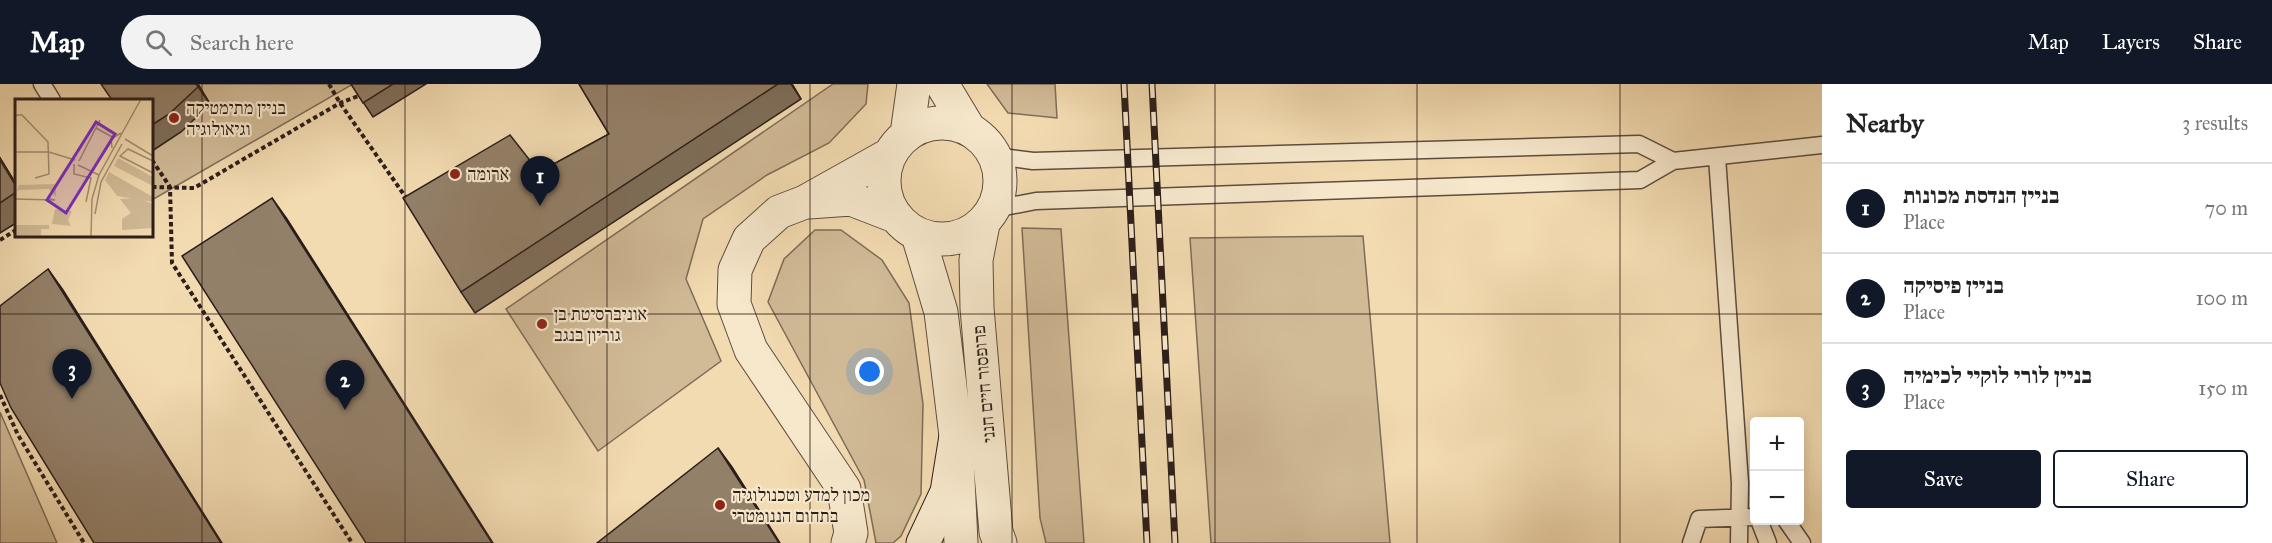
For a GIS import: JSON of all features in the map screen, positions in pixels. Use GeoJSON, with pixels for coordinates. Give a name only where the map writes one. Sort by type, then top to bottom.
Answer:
{"type":"FeatureCollection","features":[{"type":"Feature","properties":{"kind":"street"},"geometry":{"type":"LineString","coordinates":[[906,225],[888,202],[884,187],[884,170],[898,144],[914,84]]}},
{"type":"Feature","properties":{"kind":"street"},"geometry":{"type":"LineString","coordinates":[[942,84],[969,129]]}},
{"type":"Feature","properties":{"kind":"street"},"geometry":{"type":"LineString","coordinates":[[805,202],[851,199],[934,240],[952,239],[968,234],[988,216],[1000,192],[1000,173],[995,156],[984,140],[969,129],[954,123],[921,126],[898,144],[805,202],[779,212],[748,239],[735,270],[734,304],[752,350],[844,489],[851,533],[848,543]]}},
{"type":"Feature","properties":{"kind":"street","name":"פרופסור חיים חנני"},"geometry":{"type":"LineString","coordinates":[[988,216],[976,260],[977,308],[996,522],[1000,543]]}},
{"type":"Feature","properties":{"kind":"street","name":"פרופסור חיים חנני"},"geometry":{"type":"LineString","coordinates":[[906,225],[941,312],[956,436],[961,543]]}},
{"type":"Feature","properties":{"kind":"street"},"geometry":{"type":"LineString","coordinates":[[923,543],[947,492],[956,436]]}},
{"type":"Feature","properties":{"kind":"lane"},"geometry":{"type":"LineString","coordinates":[[42,84],[51,99]]}},
{"type":"Feature","properties":{"kind":"lane"},"geometry":{"type":"LineString","coordinates":[[995,156],[1033,161],[1639,144],[1673,161]]}},
{"type":"Feature","properties":{"kind":"lane"},"geometry":{"type":"LineString","coordinates":[[988,216],[1036,201],[1640,180],[1673,161],[1822,145]]}},
{"type":"Feature","properties":{"kind":"lane"},"geometry":{"type":"LineString","coordinates":[[1717,157],[1740,483],[1747,518],[1739,543]]}},
{"type":"Feature","properties":{"kind":"lane"},"geometry":{"type":"LineString","coordinates":[[1740,483],[1750,501]]}},
{"type":"Feature","properties":{"kind":"lane"},"geometry":{"type":"LineString","coordinates":[[1691,543],[1699,519],[1747,518]]}},
{"type":"Feature","properties":{"kind":"lane"},"geometry":{"type":"LineString","coordinates":[[1762,525],[1768,543]]}},
{"type":"Feature","properties":{"kind":"lane"},"geometry":{"type":"LineString","coordinates":[[1789,525],[1802,543]]}},
{"type":"Feature","properties":{"kind":"path"},"geometry":{"type":"LineString","coordinates":[[329,84],[340,104],[408,199]]}},
{"type":"Feature","properties":{"kind":"path"},"geometry":{"type":"LineString","coordinates":[[153,187],[194,188],[340,104],[368,92]]}},
{"type":"Feature","properties":{"kind":"path"},"geometry":{"type":"LineString","coordinates":[[153,162],[170,187],[172,263],[351,543]]}},
{"type":"Feature","properties":{"kind":"path"},"geometry":{"type":"LineString","coordinates":[[0,240],[15,231]]}},
{"type":"Feature","properties":{"kind":"path"},"geometry":{"type":"LineString","coordinates":[[0,395],[18,435],[84,543]]}},
{"type":"Feature","properties":{"kind":"shaded area"},"geometry":{"type":"Polygon","coordinates":[[[193,84],[353,84],[153,199],[153,111],[193,84]]]}},
{"type":"Feature","properties":{"kind":"shaded area"},"geometry":{"type":"Polygon","coordinates":[[[833,84],[868,84],[866,104],[829,143],[767,175],[703,219],[686,279],[721,361],[598,451],[506,309],[833,84]]]}},
{"type":"Feature","properties":{"kind":"shaded area"},"geometry":{"type":"Polygon","coordinates":[[[987,84],[1055,84],[1057,118],[1008,113],[987,84]]]}},
{"type":"Feature","properties":{"kind":"shaded area"},"geometry":{"type":"Polygon","coordinates":[[[1022,228],[1061,229],[1084,543],[1046,543],[1040,518],[1022,228]]]}},
{"type":"Feature","properties":{"kind":"shaded area"},"geometry":{"type":"Polygon","coordinates":[[[815,230],[841,230],[882,260],[909,303],[923,404],[921,494],[901,536],[893,543],[876,543],[864,480],[768,302],[784,259],[815,230]]]}},
{"type":"Feature","properties":{"kind":"shaded area"},"geometry":{"type":"Polygon","coordinates":[[[1363,236],[1390,543],[1211,543],[1190,238],[1363,236]]]}},
{"type":"Feature","properties":{"kind":"shaded area"},"geometry":{"type":"Polygon","coordinates":[[[0,412],[57,543],[0,543],[0,412]]]}},
{"type":"Feature","properties":{"kind":"building"},"geometry":{"type":"Polygon","coordinates":[[[101,84],[196,84],[198,87],[169,114],[153,124],[153,99],[111,99],[101,84]]]}},
{"type":"Feature","properties":{"kind":"building"},"geometry":{"type":"Polygon","coordinates":[[[351,84],[393,84],[363,103],[351,84]]]}},
{"type":"Feature","properties":{"kind":"building"},"geometry":{"type":"Polygon","coordinates":[[[579,84],[778,84],[461,292],[403,198],[510,135],[539,172],[609,134],[579,84]]]}},
{"type":"Feature","properties":{"kind":"building"},"geometry":{"type":"Polygon","coordinates":[[[0,160],[15,184],[15,193],[0,203],[0,160]]]}},
{"type":"Feature","properties":{"kind":"building"},"geometry":{"type":"Polygon","coordinates":[[[272,198],[492,543],[366,543],[182,256],[272,198]]]}},
{"type":"Feature","properties":{"kind":"building"},"geometry":{"type":"Polygon","coordinates":[[[48,269],[221,543],[94,543],[11,408],[0,383],[0,306],[48,269]]]}},
{"type":"Feature","properties":{"kind":"building","name":"מכון למדע וטכנולוגיה בתחום הננומטרי"},"geometry":{"type":"Polygon","coordinates":[[[718,448],[779,543],[597,543],[718,448]]]}},
{"type":"Feature","properties":{"kind":"railway"},"geometry":{"type":"LineString","coordinates":[[1124,84],[1147,543]]}},
{"type":"Feature","properties":{"kind":"railway"},"geometry":{"type":"LineString","coordinates":[[1152,84],[1175,543]]}},
{"type":"Feature","properties":{"kind":"place","name":"בניין מתימטיקה וגיאולוגיה"},"geometry":{"type":"Point","coordinates":[174,118]}},
{"type":"Feature","properties":{"kind":"place","name":"ארומה"},"geometry":{"type":"Point","coordinates":[455,174]}},
{"type":"Feature","properties":{"kind":"place","name":"בניין הנדסת מכונות"},"geometry":{"type":"Point","coordinates":[540,206]}},
{"type":"Feature","properties":{"kind":"place","name":"אוניברסיטת בן גוריון בנגב"},"geometry":{"type":"Point","coordinates":[542,324]}},
{"type":"Feature","properties":{"kind":"place","name":"בניין לורי לוקיי לכימיה"},"geometry":{"type":"Point","coordinates":[72,399]}},
{"type":"Feature","properties":{"kind":"place","name":"בניין פיסיקה"},"geometry":{"type":"Point","coordinates":[345,410]}},
{"type":"Feature","properties":{"kind":"place","name":"מכון למדע וטכנולוגיה בתחום הננומטרי"},"geometry":{"type":"Point","coordinates":[720,505]}}]}
